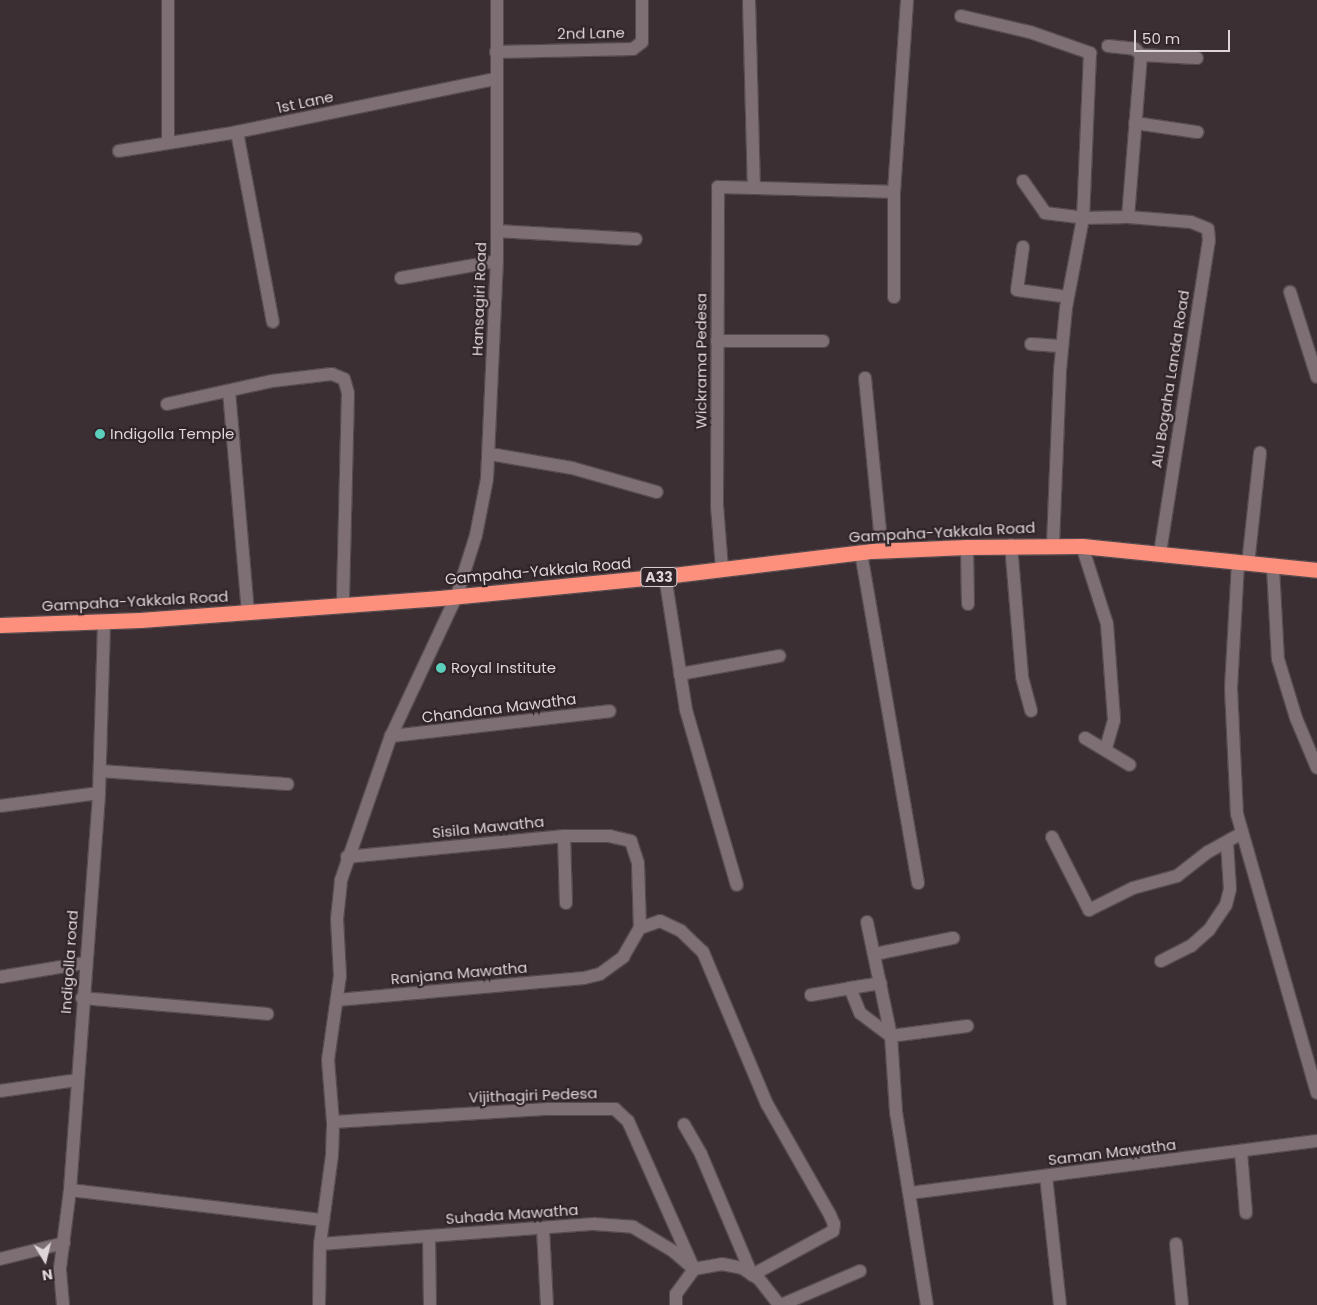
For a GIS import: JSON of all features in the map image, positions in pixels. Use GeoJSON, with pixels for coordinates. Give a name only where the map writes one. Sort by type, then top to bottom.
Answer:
{"type":"FeatureCollection","features":[{"type":"Feature","properties":{"kind":"highway","name":"Gampaha-Yakkala Road"},"geometry":{"type":"LineString","coordinates":[[0,624],[104,621],[248,612],[665,576],[861,552],[1011,545],[1082,546],[1160,552],[1272,568],[1317,570]]}},
{"type":"Feature","properties":{"kind":"street"},"geometry":{"type":"LineString","coordinates":[[168,0],[168,142]]}},
{"type":"Feature","properties":{"kind":"street","name":"Hansagiri Road"},"geometry":{"type":"LineString","coordinates":[[319,1305],[320,1244],[330,1181],[333,1122],[328,1060],[338,1000],[338,919],[347,857],[391,736],[457,595],[483,505],[490,454],[497,262],[496,52],[498,0]]}},
{"type":"Feature","properties":{"kind":"street","name":"2nd Lane"},"geometry":{"type":"LineString","coordinates":[[496,52],[633,49],[642,42],[642,0]]}},
{"type":"Feature","properties":{"kind":"street"},"geometry":{"type":"LineString","coordinates":[[749,0],[754,188],[894,192]]}},
{"type":"Feature","properties":{"kind":"street"},"geometry":{"type":"LineString","coordinates":[[894,297],[894,192],[907,0]]}},
{"type":"Feature","properties":{"kind":"street"},"geometry":{"type":"LineString","coordinates":[[961,16],[1030,32],[1090,53],[1083,218],[1068,297],[1062,346],[1053,545]]}},
{"type":"Feature","properties":{"kind":"street"},"geometry":{"type":"LineString","coordinates":[[1108,46],[1135,49],[1141,55],[1197,58]]}},
{"type":"Feature","properties":{"kind":"street"},"geometry":{"type":"LineString","coordinates":[[1023,181],[1045,213],[1083,218],[1128,217],[1141,55]]}},
{"type":"Feature","properties":{"kind":"street","name":"1st Lane"},"geometry":{"type":"LineString","coordinates":[[119,151],[237,132],[496,79]]}},
{"type":"Feature","properties":{"kind":"street"},"geometry":{"type":"LineString","coordinates":[[1135,123],[1197,132]]}},
{"type":"Feature","properties":{"kind":"street"},"geometry":{"type":"LineString","coordinates":[[237,132],[273,322]]}},
{"type":"Feature","properties":{"kind":"street","name":"Wickrama Pedesa"},"geometry":{"type":"LineString","coordinates":[[722,569],[716,505],[718,187],[754,188]]}},
{"type":"Feature","properties":{"kind":"street","name":"Alu Bogaha Landa Road"},"geometry":{"type":"LineString","coordinates":[[1128,217],[1191,222],[1208,229],[1209,240],[1160,552]]}},
{"type":"Feature","properties":{"kind":"street"},"geometry":{"type":"LineString","coordinates":[[497,231],[636,239]]}},
{"type":"Feature","properties":{"kind":"street"},"geometry":{"type":"LineString","coordinates":[[1023,247],[1017,290],[1068,297]]}},
{"type":"Feature","properties":{"kind":"street"},"geometry":{"type":"LineString","coordinates":[[401,278],[497,262]]}},
{"type":"Feature","properties":{"kind":"street"},"geometry":{"type":"LineString","coordinates":[[1290,292],[1317,377]]}},
{"type":"Feature","properties":{"kind":"street"},"geometry":{"type":"LineString","coordinates":[[717,342],[823,341]]}},
{"type":"Feature","properties":{"kind":"street"},"geometry":{"type":"LineString","coordinates":[[1031,344],[1062,346]]}},
{"type":"Feature","properties":{"kind":"street"},"geometry":{"type":"LineString","coordinates":[[167,404],[272,380],[332,374],[344,379],[348,393],[343,604]]}},
{"type":"Feature","properties":{"kind":"street"},"geometry":{"type":"LineString","coordinates":[[865,378],[882,551]]}},
{"type":"Feature","properties":{"kind":"street"},"geometry":{"type":"LineString","coordinates":[[229,391],[248,612]]}},
{"type":"Feature","properties":{"kind":"street"},"geometry":{"type":"LineString","coordinates":[[1260,452],[1243,563],[1231,688],[1234,783],[1241,834],[1317,1093]]}},
{"type":"Feature","properties":{"kind":"street"},"geometry":{"type":"LineString","coordinates":[[490,454],[572,468],[657,492]]}},
{"type":"Feature","properties":{"kind":"street"},"geometry":{"type":"LineString","coordinates":[[1011,545],[1022,677],[1032,711]]}},
{"type":"Feature","properties":{"kind":"street"},"geometry":{"type":"LineString","coordinates":[[1082,546],[1107,624],[1114,720],[1106,748]]}},
{"type":"Feature","properties":{"kind":"street"},"geometry":{"type":"LineString","coordinates":[[967,547],[968,604]]}},
{"type":"Feature","properties":{"kind":"street"},"geometry":{"type":"LineString","coordinates":[[861,552],[918,883]]}},
{"type":"Feature","properties":{"kind":"street"},"geometry":{"type":"LineString","coordinates":[[1272,568],[1278,659],[1296,718],[1317,768]]}},
{"type":"Feature","properties":{"kind":"street"},"geometry":{"type":"LineString","coordinates":[[665,576],[680,674],[693,738],[737,885]]}},
{"type":"Feature","properties":{"kind":"street","name":"Indigolla road"},"geometry":{"type":"LineString","coordinates":[[63,1305],[60,1268],[70,1190],[84,963],[99,793],[104,621]]}},
{"type":"Feature","properties":{"kind":"street"},"geometry":{"type":"LineString","coordinates":[[680,674],[778,656]]}},
{"type":"Feature","properties":{"kind":"street","name":"Chandana Mawatha"},"geometry":{"type":"LineString","coordinates":[[391,736],[610,711]]}},
{"type":"Feature","properties":{"kind":"street"},"geometry":{"type":"LineString","coordinates":[[1085,738],[1106,748],[1130,765]]}},
{"type":"Feature","properties":{"kind":"street"},"geometry":{"type":"LineString","coordinates":[[100,771],[288,784]]}},
{"type":"Feature","properties":{"kind":"street"},"geometry":{"type":"LineString","coordinates":[[0,806],[99,793]]}},
{"type":"Feature","properties":{"kind":"street"},"geometry":{"type":"LineString","coordinates":[[1052,837],[1088,910],[1133,888],[1177,876],[1208,852],[1241,834]]}},
{"type":"Feature","properties":{"kind":"street"},"geometry":{"type":"LineString","coordinates":[[564,836],[566,903]]}},
{"type":"Feature","properties":{"kind":"street","name":"Sisila Mawatha"},"geometry":{"type":"LineString","coordinates":[[347,857],[564,836],[610,836],[631,841],[638,863],[640,928]]}},
{"type":"Feature","properties":{"kind":"street"},"geometry":{"type":"LineString","coordinates":[[1161,961],[1191,946],[1203,935],[1226,905],[1230,889],[1227,843]]}},
{"type":"Feature","properties":{"kind":"street"},"geometry":{"type":"LineString","coordinates":[[640,928],[660,921],[681,931],[704,952],[767,1104],[834,1224],[833,1231],[752,1275]]}},
{"type":"Feature","properties":{"kind":"street"},"geometry":{"type":"LineString","coordinates":[[868,922],[891,1036],[896,1112],[927,1305]]}},
{"type":"Feature","properties":{"kind":"street","name":"Ranjana Mawatha"},"geometry":{"type":"LineString","coordinates":[[338,1000],[584,978],[600,974],[623,957],[640,928]]}},
{"type":"Feature","properties":{"kind":"street"},"geometry":{"type":"LineString","coordinates":[[875,954],[953,938]]}},
{"type":"Feature","properties":{"kind":"street"},"geometry":{"type":"LineString","coordinates":[[0,977],[84,963]]}},
{"type":"Feature","properties":{"kind":"street"},"geometry":{"type":"LineString","coordinates":[[811,995],[881,984]]}},
{"type":"Feature","properties":{"kind":"street"},"geometry":{"type":"LineString","coordinates":[[850,988],[860,1013],[891,1036],[967,1026]]}},
{"type":"Feature","properties":{"kind":"street"},"geometry":{"type":"LineString","coordinates":[[82,998],[267,1014]]}},
{"type":"Feature","properties":{"kind":"street"},"geometry":{"type":"LineString","coordinates":[[0,1091],[77,1080]]}},
{"type":"Feature","properties":{"kind":"street","name":"Vijithagiri Pedesa"},"geometry":{"type":"LineString","coordinates":[[333,1122],[548,1109],[615,1109],[628,1121],[694,1269]]}},
{"type":"Feature","properties":{"kind":"street"},"geometry":{"type":"LineString","coordinates":[[684,1125],[701,1154],[752,1275]]}},
{"type":"Feature","properties":{"kind":"street","name":"Saman Mawatha"},"geometry":{"type":"LineString","coordinates":[[910,1193],[1317,1141]]}},
{"type":"Feature","properties":{"kind":"street"},"geometry":{"type":"LineString","coordinates":[[1241,1152],[1246,1213]]}},
{"type":"Feature","properties":{"kind":"street"},"geometry":{"type":"LineString","coordinates":[[1046,1176],[1060,1305]]}},
{"type":"Feature","properties":{"kind":"street"},"geometry":{"type":"LineString","coordinates":[[70,1190],[323,1220]]}},
{"type":"Feature","properties":{"kind":"street","name":"Suhada Mawatha"},"geometry":{"type":"LineString","coordinates":[[320,1244],[594,1224],[633,1227],[672,1250],[694,1269]]}},
{"type":"Feature","properties":{"kind":"street"},"geometry":{"type":"LineString","coordinates":[[544,1229],[547,1305]]}},
{"type":"Feature","properties":{"kind":"street"},"geometry":{"type":"LineString","coordinates":[[429,1236],[430,1305]]}},
{"type":"Feature","properties":{"kind":"street"},"geometry":{"type":"LineString","coordinates":[[0,1259],[64,1243]]}},
{"type":"Feature","properties":{"kind":"street"},"geometry":{"type":"LineString","coordinates":[[1176,1244],[1182,1305]]}},
{"type":"Feature","properties":{"kind":"street"},"geometry":{"type":"LineString","coordinates":[[676,1305],[676,1294],[694,1269],[722,1264],[742,1268],[752,1275],[780,1305],[860,1271]]}},
{"type":"Feature","properties":{"kind":"place","name":"Indigolla Temple"},"geometry":{"type":"Point","coordinates":[100,434]}},
{"type":"Feature","properties":{"kind":"place","name":"Royal Institute"},"geometry":{"type":"Point","coordinates":[441,668]}}]}
